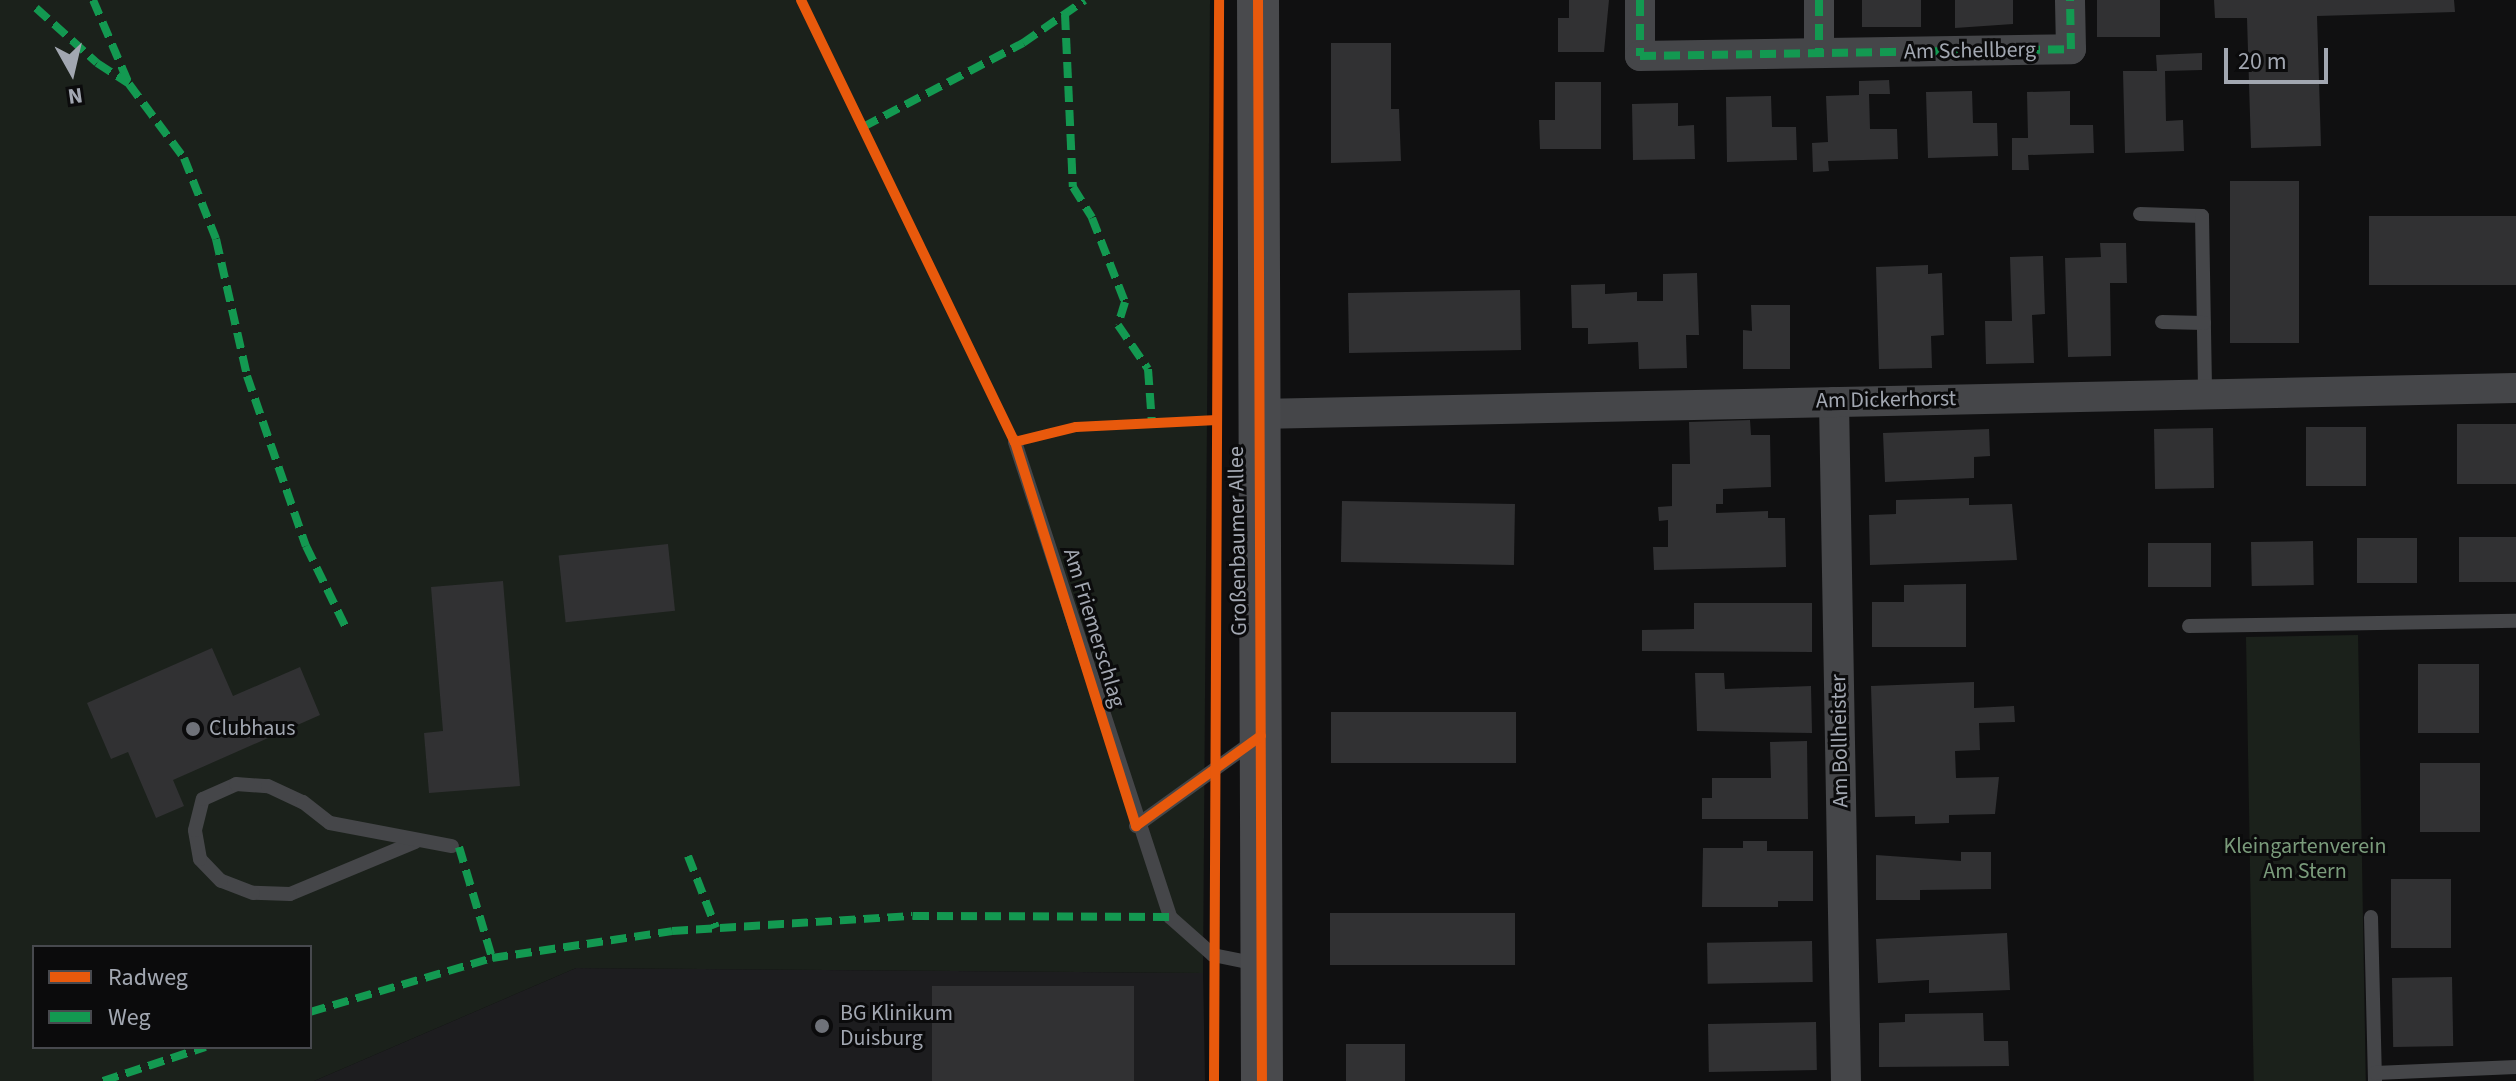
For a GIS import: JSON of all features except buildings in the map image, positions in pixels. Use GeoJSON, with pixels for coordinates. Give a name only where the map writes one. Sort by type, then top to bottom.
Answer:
{"type":"FeatureCollection","features":[{"type":"Feature","properties":{"kind":"main road","name":"Großenbaumer Allee"},"geometry":{"type":"LineString","coordinates":[[1258,0],[1256,414],[1262,1081]]}},
{"type":"Feature","properties":{"kind":"street","name":"Am Schellberg"},"geometry":{"type":"LineString","coordinates":[[1640,0],[1640,56],[2071,49],[2070,0]]}},
{"type":"Feature","properties":{"kind":"street"},"geometry":{"type":"LineString","coordinates":[[1819,0],[1819,53]]}},
{"type":"Feature","properties":{"kind":"street","name":"Am Dickerhorst"},"geometry":{"type":"LineString","coordinates":[[1256,414],[2516,388]]}},
{"type":"Feature","properties":{"kind":"street","name":"Am Bollheister"},"geometry":{"type":"LineString","coordinates":[[1834,402],[1846,1081]]}},
{"type":"Feature","properties":{"kind":"lane"},"geometry":{"type":"LineString","coordinates":[[2140,214],[2202,216],[2205,394]]}},
{"type":"Feature","properties":{"kind":"lane"},"geometry":{"type":"LineString","coordinates":[[2162,322],[2204,323]]}},
{"type":"Feature","properties":{"kind":"lane","name":"Am Friemerschlag"},"geometry":{"type":"LineString","coordinates":[[1015,442],[1136,826],[1170,917],[1213,955],[1262,965]]}},
{"type":"Feature","properties":{"kind":"lane"},"geometry":{"type":"LineString","coordinates":[[2189,626],[2516,621]]}},
{"type":"Feature","properties":{"kind":"lane"},"geometry":{"type":"LineString","coordinates":[[1136,826],[1261,736]]}},
{"type":"Feature","properties":{"kind":"lane"},"geometry":{"type":"LineString","coordinates":[[415,842],[290,894],[253,893],[221,881],[200,859],[195,830],[203,799],[236,784],[268,786],[303,802],[330,823],[415,842],[452,846]]}},
{"type":"Feature","properties":{"kind":"lane"},"geometry":{"type":"LineString","coordinates":[[2371,917],[2375,1077],[2516,1067]]}},
{"type":"Feature","properties":{"kind":"shaded area","name":"BG Klinikum Duisburg"},"geometry":{"type":"Polygon","coordinates":[[[576,968],[1203,973],[1205,1081],[314,1081],[576,968]]]}},
{"type":"Feature","properties":{"kind":"green space"},"geometry":{"type":"Polygon","coordinates":[[[0,0],[1210,0],[1203,973],[576,968],[314,1081],[0,1081],[0,0]]]}},
{"type":"Feature","properties":{"kind":"green space","name":"Kleingartenverein Am Stern"},"geometry":{"type":"Polygon","coordinates":[[[2358,635],[2366,1081],[2254,1081],[2246,637],[2358,635]]]}},
{"type":"Feature","properties":{"kind":"marked path"},"geometry":{"type":"LineString","coordinates":[[93,0],[129,84]]}},
{"type":"Feature","properties":{"kind":"marked path"},"geometry":{"type":"LineString","coordinates":[[863,127],[1023,43],[1085,0]]}},
{"type":"Feature","properties":{"kind":"marked path"},"geometry":{"type":"LineString","coordinates":[[1640,0],[1640,56],[2071,49],[2070,0]]}},
{"type":"Feature","properties":{"kind":"marked path"},"geometry":{"type":"LineString","coordinates":[[1819,0],[1819,53]]}},
{"type":"Feature","properties":{"kind":"marked path"},"geometry":{"type":"LineString","coordinates":[[36,8],[97,63],[129,84],[184,158],[216,239],[247,376],[306,546],[347,630]]}},
{"type":"Feature","properties":{"kind":"marked path"},"geometry":{"type":"LineString","coordinates":[[1065,14],[1073,187],[1092,218],[1125,302],[1118,325],[1148,369],[1152,423]]}},
{"type":"Feature","properties":{"kind":"marked path"},"geometry":{"type":"LineString","coordinates":[[459,847],[492,958]]}},
{"type":"Feature","properties":{"kind":"marked path"},"geometry":{"type":"LineString","coordinates":[[688,856],[716,928]]}},
{"type":"Feature","properties":{"kind":"marked path"},"geometry":{"type":"LineString","coordinates":[[312,1011],[492,958],[672,931],[913,916],[1170,917]]}},
{"type":"Feature","properties":{"kind":"marked path"},"geometry":{"type":"LineString","coordinates":[[103,1081],[199,1049]]}},
{"type":"Feature","properties":{"kind":"cycle path"},"geometry":{"type":"LineString","coordinates":[[801,0],[1015,442],[1076,427],[1217,420]]}},
{"type":"Feature","properties":{"kind":"cycle path"},"geometry":{"type":"LineString","coordinates":[[1214,1081],[1219,0]]}},
{"type":"Feature","properties":{"kind":"cycle path"},"geometry":{"type":"LineString","coordinates":[[1258,0],[1262,1081]]}},
{"type":"Feature","properties":{"kind":"cycle path"},"geometry":{"type":"LineString","coordinates":[[1015,442],[1136,826],[1261,736]]}},
{"type":"Feature","properties":{"kind":"place","name":"Clubhaus"},"geometry":{"type":"Point","coordinates":[193,729]}},
{"type":"Feature","properties":{"kind":"place","name":"BG Klinikum Duisburg"},"geometry":{"type":"Point","coordinates":[822,1026]}}]}
